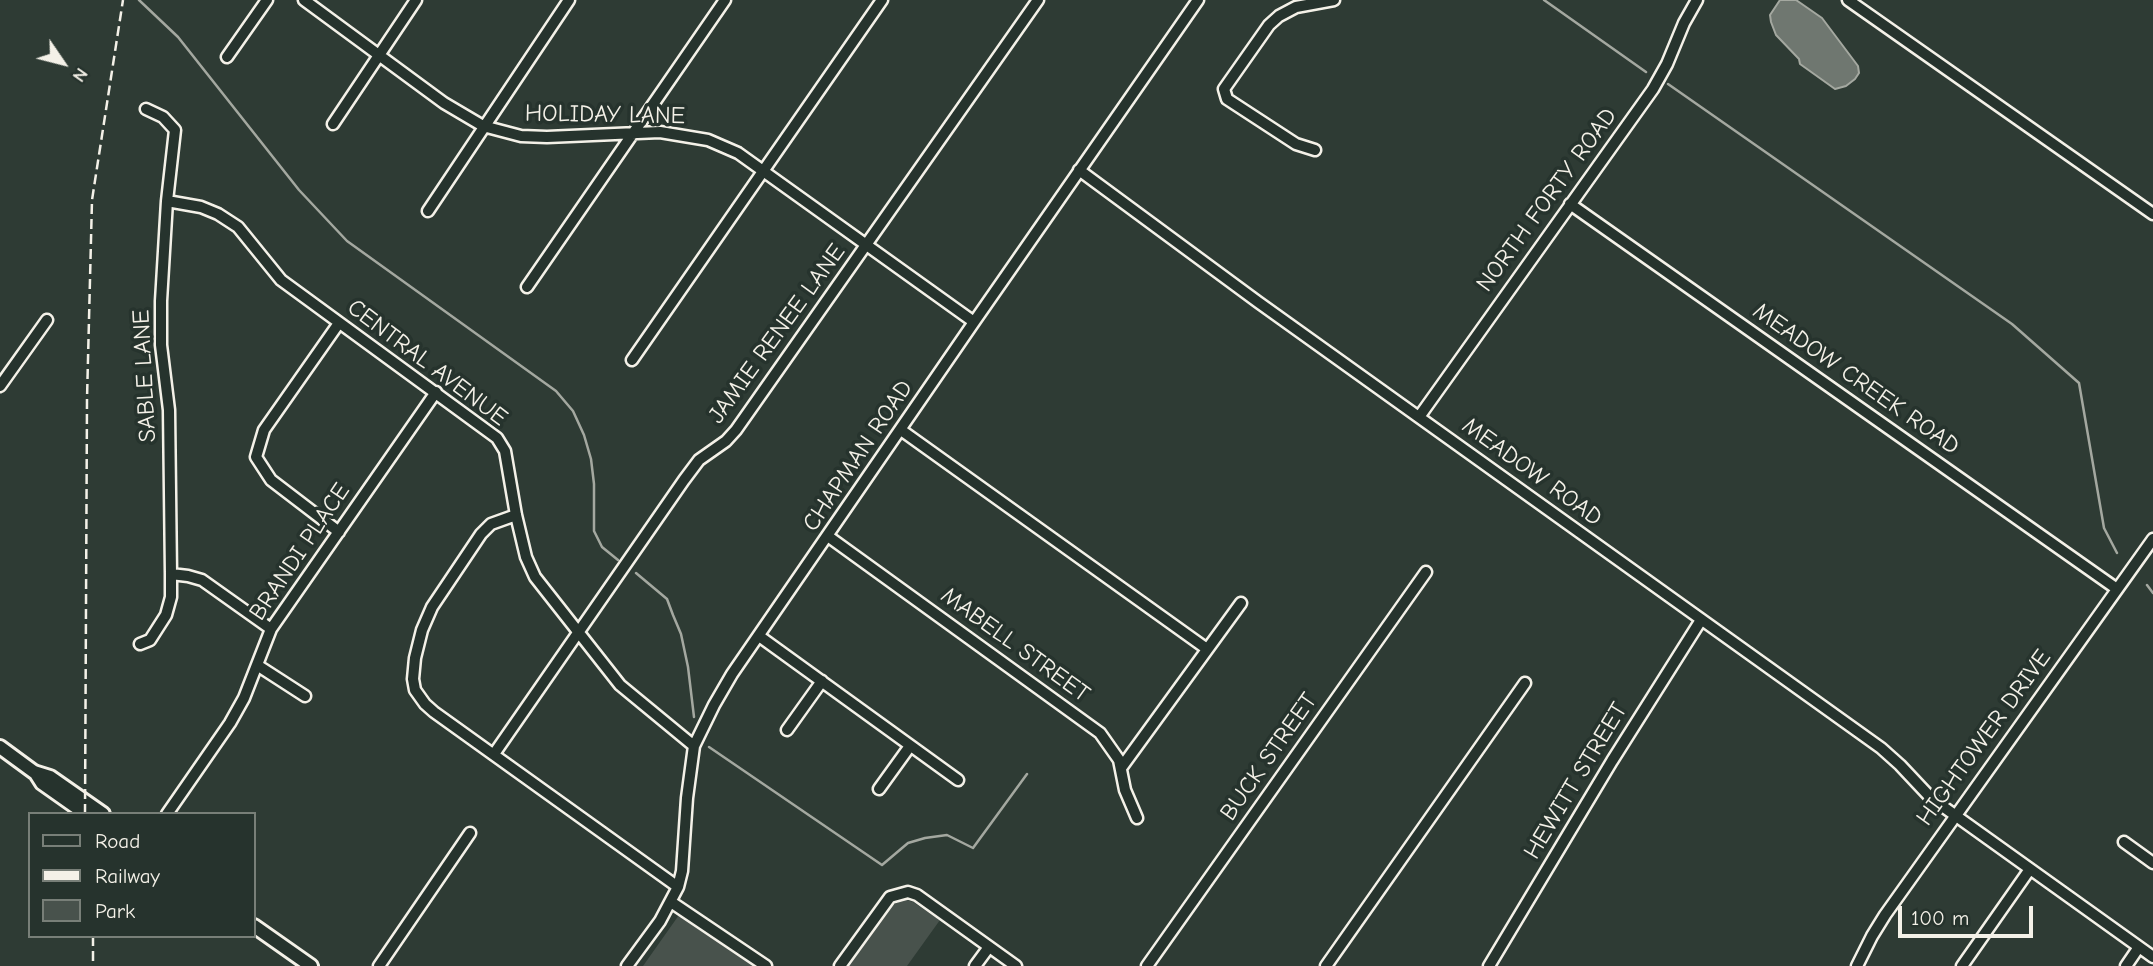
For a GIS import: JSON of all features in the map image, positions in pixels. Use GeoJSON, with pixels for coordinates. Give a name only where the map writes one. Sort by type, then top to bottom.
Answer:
{"type":"FeatureCollection","features":[{"type":"Feature","properties":{"kind":"main road"},"geometry":{"type":"LineString","coordinates":[[0,747],[34,772],[42,783],[83,812]]}},
{"type":"Feature","properties":{"kind":"main road"},"geometry":{"type":"LineString","coordinates":[[34,772],[50,777],[100,812]]}},
{"type":"Feature","properties":{"kind":"main road"},"geometry":{"type":"LineString","coordinates":[[256,927],[311,966]]}},
{"type":"Feature","properties":{"kind":"street"},"geometry":{"type":"LineString","coordinates":[[227,57],[267,0]]}},
{"type":"Feature","properties":{"kind":"street","name":"HOLIDAY LANE"},"geometry":{"type":"LineString","coordinates":[[304,0],[444,103],[484,126],[521,136],[547,137],[660,132],[708,140],[738,153],[974,322]]}},
{"type":"Feature","properties":{"kind":"street"},"geometry":{"type":"LineString","coordinates":[[333,124],[416,0]]}},
{"type":"Feature","properties":{"kind":"street"},"geometry":{"type":"LineString","coordinates":[[428,211],[569,0]]}},
{"type":"Feature","properties":{"kind":"street"},"geometry":{"type":"LineString","coordinates":[[527,287],[725,0]]}},
{"type":"Feature","properties":{"kind":"street"},"geometry":{"type":"LineString","coordinates":[[632,360],[882,0]]}},
{"type":"Feature","properties":{"kind":"street","name":"JAMIE RENEE LANE"},"geometry":{"type":"LineString","coordinates":[[494,754],[684,480],[699,460],[726,441],[736,430],[1038,0]]}},
{"type":"Feature","properties":{"kind":"street","name":"CHAPMAN ROAD"},"geometry":{"type":"LineString","coordinates":[[627,966],[671,902],[678,887],[682,871],[694,746],[714,705],[974,322],[1198,0]]}},
{"type":"Feature","properties":{"kind":"street"},"geometry":{"type":"LineString","coordinates":[[1315,150],[1296,144],[1227,99],[1224,89],[1269,24],[1296,7],[1334,0]]}},
{"type":"Feature","properties":{"kind":"street","name":"NORTH FORTY ROAD"},"geometry":{"type":"LineString","coordinates":[[1419,418],[1653,89],[1684,23],[1698,0]]}},
{"type":"Feature","properties":{"kind":"street"},"geometry":{"type":"LineString","coordinates":[[1848,0],[2153,214]]}},
{"type":"Feature","properties":{"kind":"street","name":"SABLE LANE"},"geometry":{"type":"LineString","coordinates":[[140,644],[150,640],[166,615],[171,597],[169,410],[161,345],[161,301],[167,201],[175,130],[163,117],[146,109]]}},
{"type":"Feature","properties":{"kind":"street","name":"MEADOW ROAD"},"geometry":{"type":"LineString","coordinates":[[1079,170],[1419,418],[1881,748],[1931,798],[1954,815]]}},
{"type":"Feature","properties":{"kind":"street","name":"CENTRAL AVENUE"},"geometry":{"type":"LineString","coordinates":[[167,201],[201,207],[218,214],[237,227],[281,280],[497,438],[505,451],[516,515],[526,557],[535,577],[620,685],[694,746]]}},
{"type":"Feature","properties":{"kind":"street","name":"MEADOW CREEK ROAD"},"geometry":{"type":"LineString","coordinates":[[1570,204],[2117,589]]}},
{"type":"Feature","properties":{"kind":"street"},"geometry":{"type":"LineString","coordinates":[[0,386],[47,320]]}},
{"type":"Feature","properties":{"kind":"street"},"geometry":{"type":"LineString","coordinates":[[339,323],[264,430],[256,457],[271,480],[339,533]]}},
{"type":"Feature","properties":{"kind":"street","name":"BRANDI PLACE"},"geometry":{"type":"LineString","coordinates":[[168,812],[230,723],[244,698],[271,629],[436,392]]}},
{"type":"Feature","properties":{"kind":"street"},"geometry":{"type":"LineString","coordinates":[[901,430],[1207,649]]}},
{"type":"Feature","properties":{"kind":"street"},"geometry":{"type":"LineString","coordinates":[[516,515],[491,524],[481,534],[432,607],[422,630],[413,679],[415,691],[425,704],[678,887]]}},
{"type":"Feature","properties":{"kind":"street","name":"MABELL STREET"},"geometry":{"type":"LineString","coordinates":[[829,537],[1100,733],[1114,751],[1136,818]]}},
{"type":"Feature","properties":{"kind":"street","name":"HIGHTOWER DRIVE"},"geometry":{"type":"LineString","coordinates":[[1857,966],[1871,936],[1954,815],[2153,539]]}},
{"type":"Feature","properties":{"kind":"street","name":"BUCK STREET"},"geometry":{"type":"LineString","coordinates":[[1147,966],[1426,572]]}},
{"type":"Feature","properties":{"kind":"street"},"geometry":{"type":"LineString","coordinates":[[171,574],[202,580],[271,629]]}},
{"type":"Feature","properties":{"kind":"street"},"geometry":{"type":"LineString","coordinates":[[1121,768],[1241,603]]}},
{"type":"Feature","properties":{"kind":"street","name":"HEWITT STREET"},"geometry":{"type":"LineString","coordinates":[[1489,966],[1630,731],[1701,620]]}},
{"type":"Feature","properties":{"kind":"street"},"geometry":{"type":"LineString","coordinates":[[759,636],[958,780]]}},
{"type":"Feature","properties":{"kind":"street"},"geometry":{"type":"LineString","coordinates":[[257,665],[305,696]]}},
{"type":"Feature","properties":{"kind":"street"},"geometry":{"type":"LineString","coordinates":[[787,730],[822,681]]}},
{"type":"Feature","properties":{"kind":"street"},"geometry":{"type":"LineString","coordinates":[[1326,966],[1525,683]]}},
{"type":"Feature","properties":{"kind":"street"},"geometry":{"type":"LineString","coordinates":[[879,789],[910,746]]}},
{"type":"Feature","properties":{"kind":"street"},"geometry":{"type":"LineString","coordinates":[[1954,815],[2153,957]]}},
{"type":"Feature","properties":{"kind":"street"},"geometry":{"type":"LineString","coordinates":[[379,966],[470,833]]}},
{"type":"Feature","properties":{"kind":"street"},"geometry":{"type":"LineString","coordinates":[[2124,842],[2153,863]]}},
{"type":"Feature","properties":{"kind":"street"},"geometry":{"type":"LineString","coordinates":[[1962,966],[2030,869]]}},
{"type":"Feature","properties":{"kind":"street"},"geometry":{"type":"LineString","coordinates":[[840,966],[890,897],[908,892],[917,895],[1016,966]]}},
{"type":"Feature","properties":{"kind":"street"},"geometry":{"type":"LineString","coordinates":[[671,902],[766,966]]}},
{"type":"Feature","properties":{"kind":"street"},"geometry":{"type":"LineString","coordinates":[[975,966],[989,947]]}},
{"type":"Feature","properties":{"kind":"street"},"geometry":{"type":"LineString","coordinates":[[2126,966],[2139,947]]}},
{"type":"Feature","properties":{"kind":"green space"},"geometry":{"type":"Polygon","coordinates":[[[904,899],[940,920],[907,966],[846,966],[887,908],[904,899]]]}},
{"type":"Feature","properties":{"kind":"green space"},"geometry":{"type":"Polygon","coordinates":[[[679,915],[756,966],[643,966],[679,915]]]}},
{"type":"Feature","properties":{"kind":"shaded area"},"geometry":{"type":"Polygon","coordinates":[[[1780,0],[1796,0],[1822,18],[1858,66],[1859,73],[1855,79],[1846,86],[1835,89],[1800,64],[1799,59],[1776,35],[1771,22],[1770,15],[1780,0]]]}},
{"type":"Feature","properties":{"kind":"waterway"},"geometry":{"type":"LineString","coordinates":[[139,0],[178,37],[299,190],[347,241],[556,391],[573,411],[591,459],[594,531],[602,547],[618,560]]}},
{"type":"Feature","properties":{"kind":"waterway"},"geometry":{"type":"LineString","coordinates":[[1544,0],[1646,72]]}},
{"type":"Feature","properties":{"kind":"waterway"},"geometry":{"type":"LineString","coordinates":[[1668,84],[2012,324],[2079,383],[2104,528],[2117,553]]}},
{"type":"Feature","properties":{"kind":"waterway"},"geometry":{"type":"LineString","coordinates":[[636,573],[667,599],[681,634],[694,717]]}},
{"type":"Feature","properties":{"kind":"waterway"},"geometry":{"type":"LineString","coordinates":[[2147,585],[2153,593]]}},
{"type":"Feature","properties":{"kind":"waterway"},"geometry":{"type":"LineString","coordinates":[[709,747],[882,865],[908,843],[925,838],[947,835],[973,848],[1027,774]]}},
{"type":"Feature","properties":{"kind":"railway"},"geometry":{"type":"LineString","coordinates":[[85,812],[87,399],[92,200],[123,0]]}},
{"type":"Feature","properties":{"kind":"railway"},"geometry":{"type":"LineString","coordinates":[[93,938],[93,966]]}}]}
